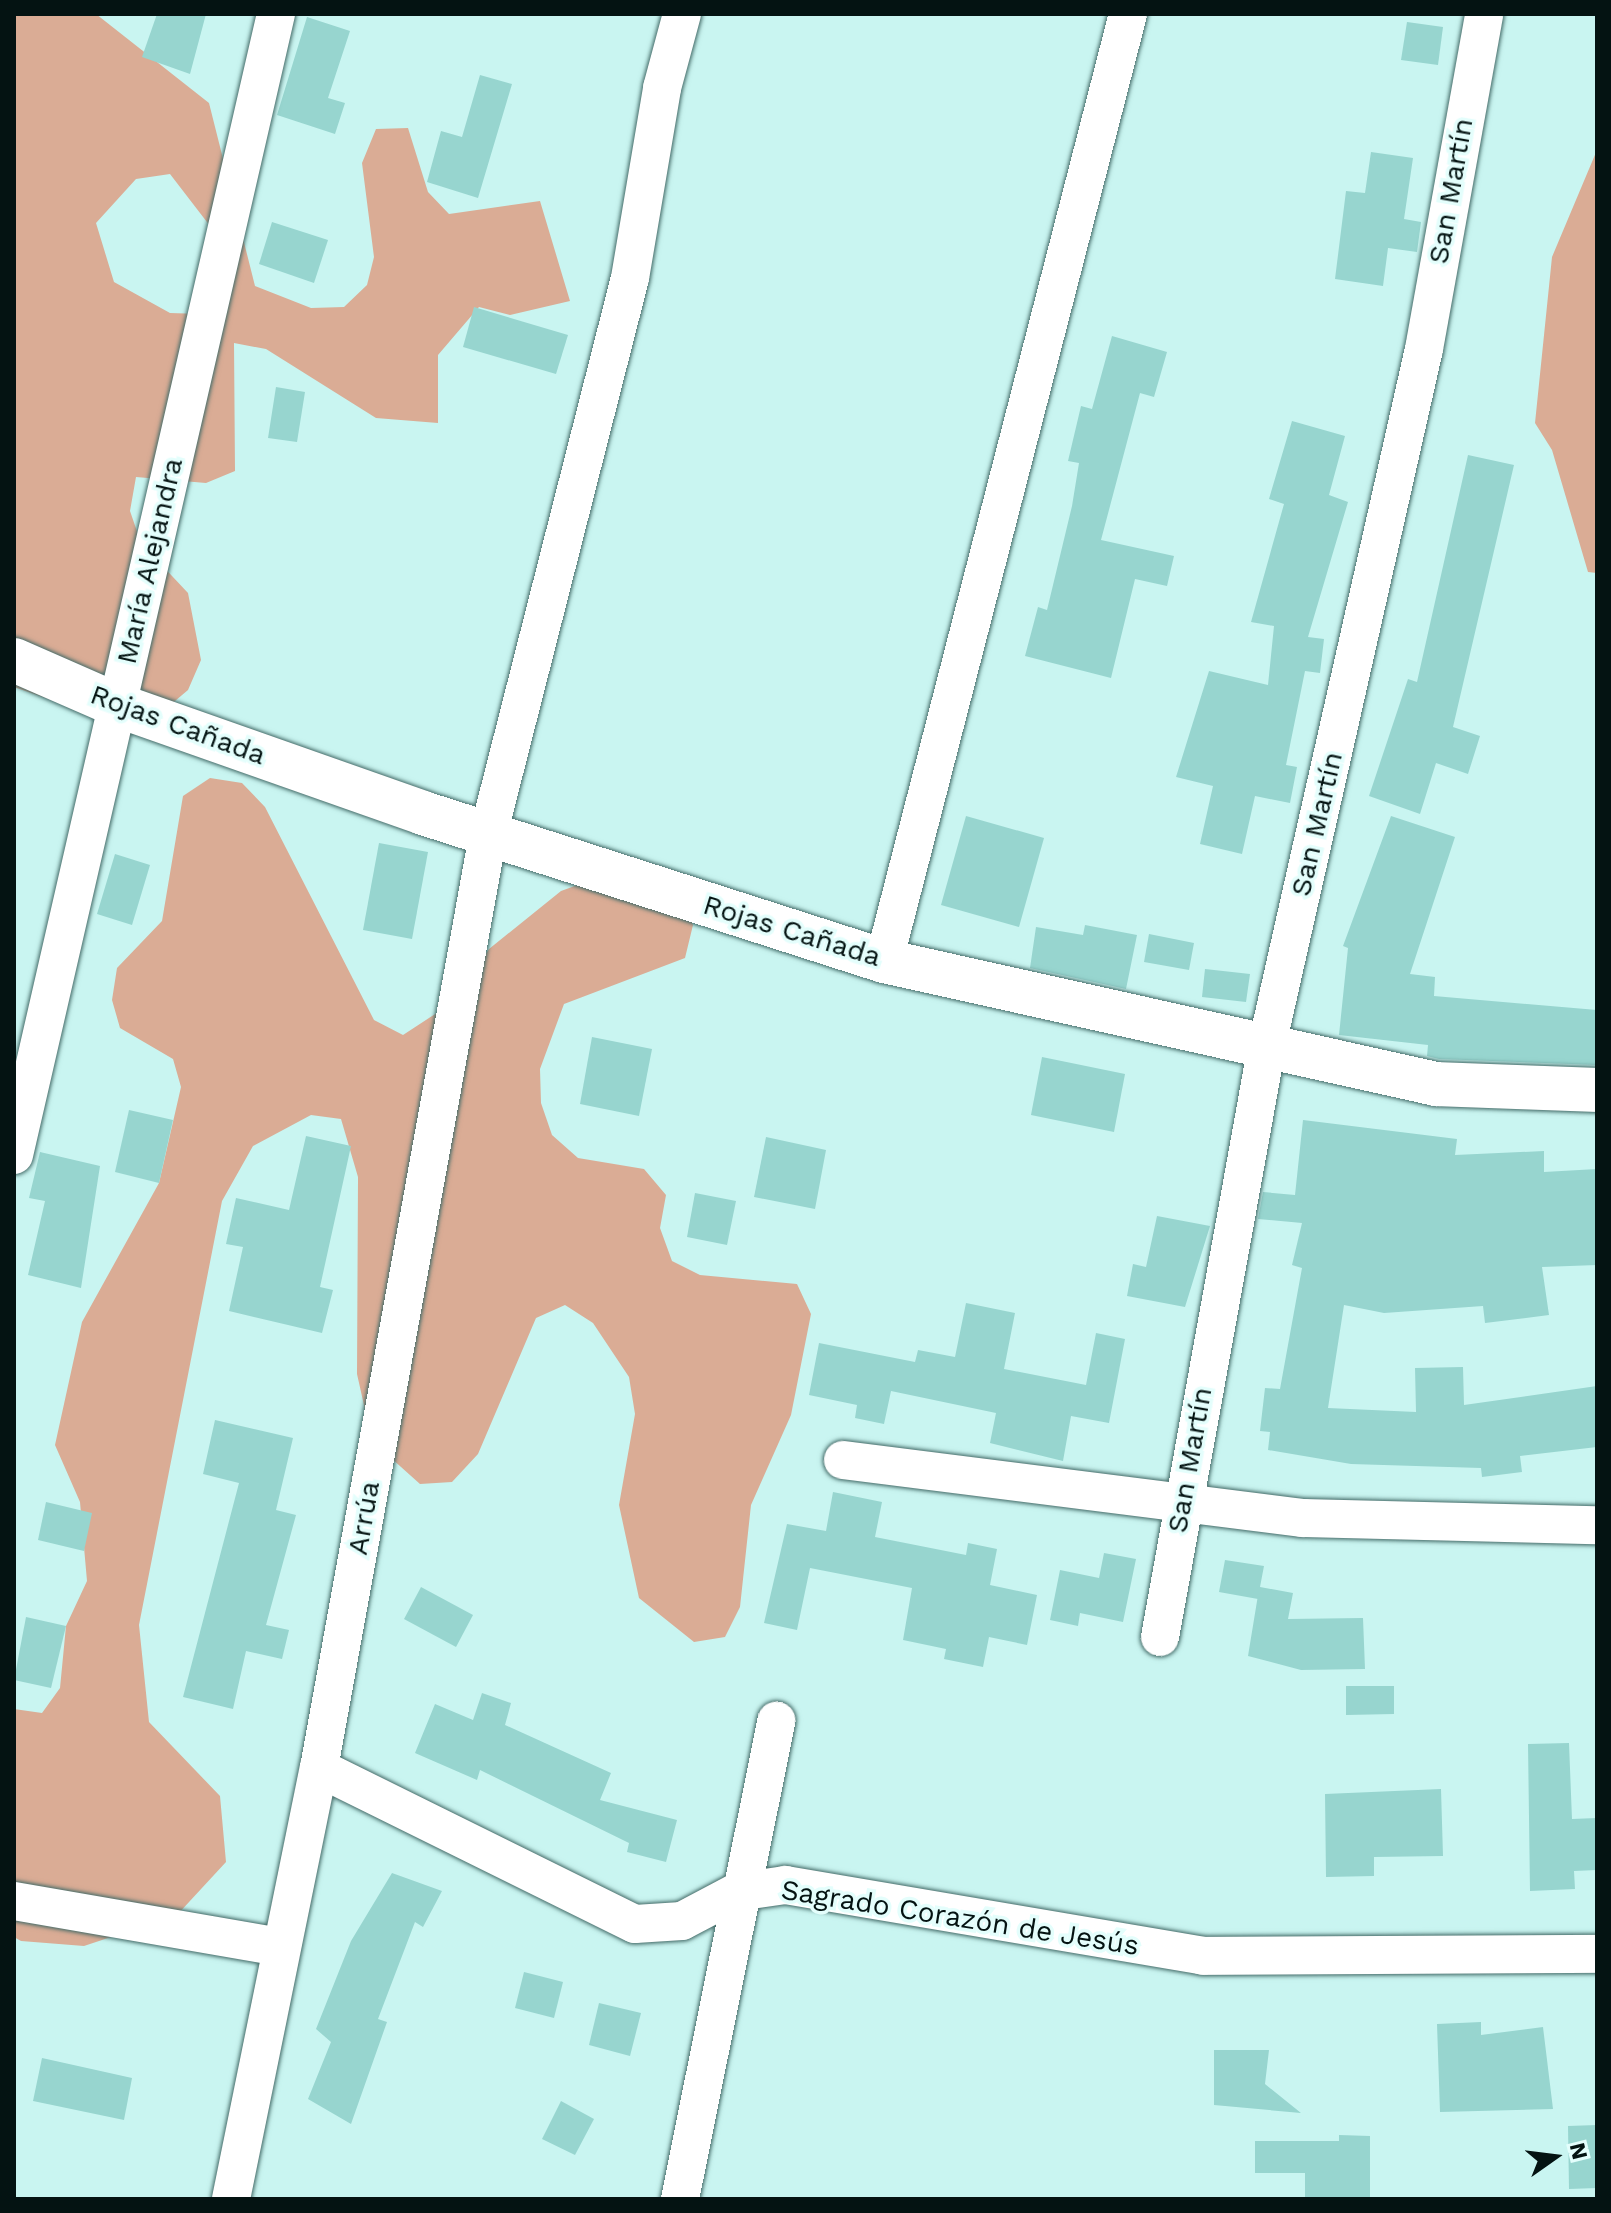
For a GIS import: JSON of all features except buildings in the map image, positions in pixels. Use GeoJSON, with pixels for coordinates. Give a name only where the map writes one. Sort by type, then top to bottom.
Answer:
{"type":"FeatureCollection","features":[{"type":"Feature","properties":{"kind":"main road","name":"Rojas Cañada"},"geometry":{"type":"LineString","coordinates":[[14,660],[117,705],[488,835],[884,961],[1436,1084],[1597,1090]]}},
{"type":"Feature","properties":{"kind":"street","name":"María Alejandra"},"geometry":{"type":"LineString","coordinates":[[14,1155],[276,14]]}},
{"type":"Feature","properties":{"kind":"street","name":"Arrúa"},"geometry":{"type":"LineString","coordinates":[[231,2199],[280,1947],[319,1768],[488,835],[630,278],[662,88],[682,14]]}},
{"type":"Feature","properties":{"kind":"street"},"geometry":{"type":"LineString","coordinates":[[884,961],[1128,14]]}},
{"type":"Feature","properties":{"kind":"street","name":"San Martín"},"geometry":{"type":"LineString","coordinates":[[1160,1637],[1267,1045],[1424,349],[1484,14]]}},
{"type":"Feature","properties":{"kind":"street"},"geometry":{"type":"LineString","coordinates":[[843,1460],[1302,1518],[1597,1525]]}},
{"type":"Feature","properties":{"kind":"street"},"geometry":{"type":"LineString","coordinates":[[680,2199],[737,1892],[776,1721]]}},
{"type":"Feature","properties":{"kind":"street","name":"Sagrado Corazón de Jesús"},"geometry":{"type":"LineString","coordinates":[[319,1768],[635,1924],[682,1921],[737,1892],[785,1885],[1203,1956],[1597,1954]]}},
{"type":"Feature","properties":{"kind":"street"},"geometry":{"type":"LineString","coordinates":[[14,1901],[280,1947]]}},
{"type":"Feature","properties":{"kind":"shaded area"},"geometry":{"type":"Polygon","coordinates":[[[15,14],[96,14],[209,103],[255,286],[311,308],[344,307],[367,285],[374,257],[362,163],[376,129],[408,128],[428,192],[449,214],[540,201],[570,301],[510,315],[479,307],[438,355],[438,423],[376,418],[266,349],[234,343],[235,471],[206,483],[136,477],[130,511],[141,543],[188,593],[201,660],[188,690],[162,712],[97,716],[14,687],[15,14]],[[170,174],[136,179],[96,223],[114,282],[170,313],[201,314],[210,226],[170,174]]]}},
{"type":"Feature","properties":{"kind":"shaded area"},"geometry":{"type":"Polygon","coordinates":[[[1597,150],[1597,573],[1588,572],[1552,450],[1535,423],[1552,257],[1597,150]]]}},
{"type":"Feature","properties":{"kind":"shaded area"},"geometry":{"type":"Polygon","coordinates":[[[210,778],[242,783],[265,807],[374,1020],[403,1035],[455,1001],[489,949],[561,891],[591,880],[680,897],[693,925],[685,958],[564,1004],[540,1069],[541,1103],[552,1135],[578,1158],[644,1169],[666,1195],[660,1228],[672,1261],[700,1275],[797,1284],[811,1314],[791,1415],[751,1505],[740,1607],[725,1637],[694,1642],[639,1598],[619,1505],[635,1414],[629,1377],[593,1323],[565,1305],[536,1318],[478,1454],[452,1482],[420,1484],[372,1441],[357,1374],[358,1177],[341,1119],[311,1115],[253,1146],[222,1201],[139,1625],[149,1722],[220,1796],[226,1862],[177,1915],[84,1946],[21,1941],[14,1937],[14,1709],[42,1713],[60,1688],[66,1626],[87,1581],[80,1502],[55,1445],[82,1322],[159,1183],[181,1087],[173,1059],[120,1028],[112,1000],[117,968],[162,921],[183,796],[210,778]]]}}]}
